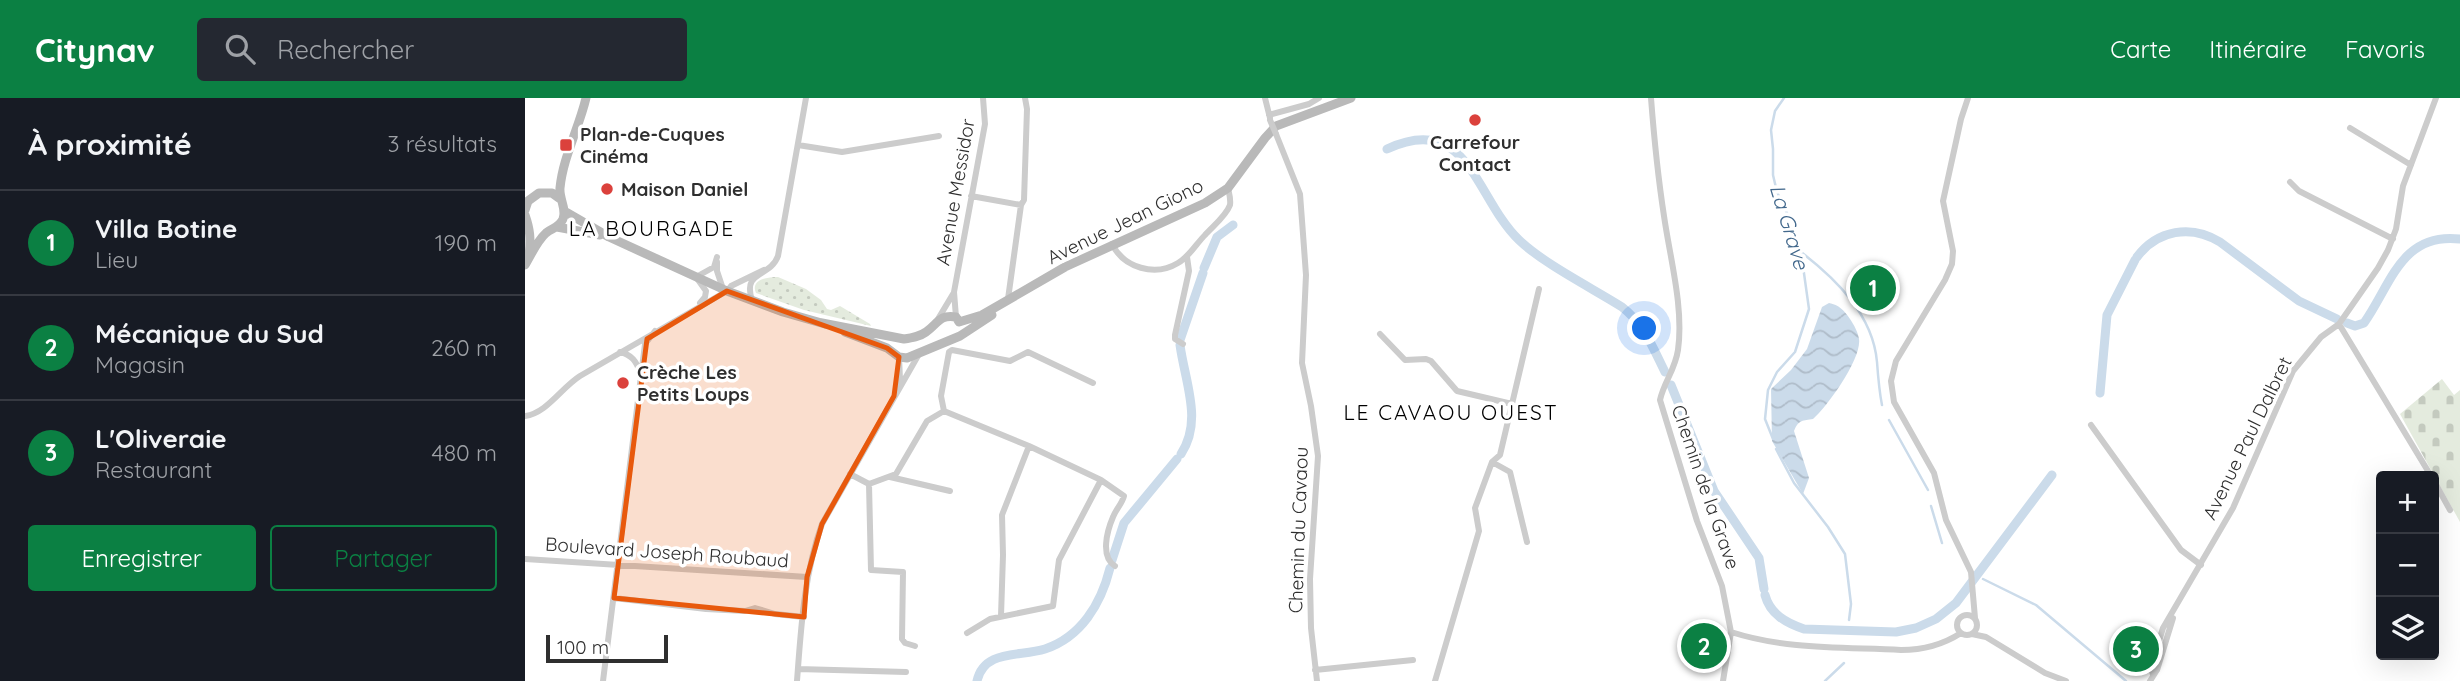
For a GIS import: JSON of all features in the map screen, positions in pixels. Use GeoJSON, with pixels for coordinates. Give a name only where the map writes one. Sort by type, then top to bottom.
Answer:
{"type":"FeatureCollection","features":[{"type":"Feature","properties":{"kind":"street"},"geometry":{"type":"LineString","coordinates":[[526,262],[561,222],[564,211],[559,198],[561,174],[586,98]]}},
{"type":"Feature","properties":{"kind":"street"},"geometry":{"type":"LineString","coordinates":[[525,416],[542,410],[570,382],[777,261],[806,98]]}},
{"type":"Feature","properties":{"kind":"street","name":"Avenue Messidor"},"geometry":{"type":"LineString","coordinates":[[957,319],[954,292],[985,124],[983,98]]}},
{"type":"Feature","properties":{"kind":"street"},"geometry":{"type":"LineString","coordinates":[[1008,299],[1021,205],[1024,200],[1027,109],[1025,98]]}},
{"type":"Feature","properties":{"kind":"street","name":"Chemin du Cavaou"},"geometry":{"type":"LineString","coordinates":[[1265,98],[1300,194],[1306,275],[1302,363],[1318,456],[1310,579],[1311,628],[1317,681]]}},
{"type":"Feature","properties":{"kind":"street"},"geometry":{"type":"LineString","coordinates":[[1273,124],[1319,98]]}},
{"type":"Feature","properties":{"kind":"street"},"geometry":{"type":"LineString","coordinates":[[1273,124],[1351,98]]}},
{"type":"Feature","properties":{"kind":"street","name":"Chemin de la Grave"},"geometry":{"type":"LineString","coordinates":[[1651,98],[1664,218],[1676,282],[1678,350],[1660,400],[1697,521],[1723,586],[1731,632],[1723,681]]}},
{"type":"Feature","properties":{"kind":"street"},"geometry":{"type":"LineString","coordinates":[[1968,98],[1943,201],[1954,251],[1952,264],[1896,361],[1891,381],[1894,402],[1934,473],[1946,520],[1971,572],[1976,622],[1972,634]]}},
{"type":"Feature","properties":{"kind":"street","name":"Avenue Paul Dalbret"},"geometry":{"type":"LineString","coordinates":[[2152,678],[2176,610],[2233,508],[2293,371],[2321,337],[2339,324],[2378,268],[2393,239],[2403,186],[2436,98]]}},
{"type":"Feature","properties":{"kind":"street","name":"Avenue Jean Giono"},"geometry":{"type":"LineString","coordinates":[[904,339],[917,337],[928,331],[944,316],[957,319],[982,315],[1112,244],[1205,203],[1228,188],[1273,124]]}},
{"type":"Feature","properties":{"kind":"street"},"geometry":{"type":"LineString","coordinates":[[2350,128],[2410,165]]}},
{"type":"Feature","properties":{"kind":"street"},"geometry":{"type":"LineString","coordinates":[[798,145],[842,152],[939,136]]}},
{"type":"Feature","properties":{"kind":"street"},"geometry":{"type":"LineString","coordinates":[[546,192],[561,174]]}},
{"type":"Feature","properties":{"kind":"street"},"geometry":{"type":"LineString","coordinates":[[2290,182],[2299,191],[2393,239]]}},
{"type":"Feature","properties":{"kind":"street"},"geometry":{"type":"LineString","coordinates":[[1112,244],[1121,257],[1143,269],[1165,269],[1187,257],[1230,205],[1228,188]]}},
{"type":"Feature","properties":{"kind":"street"},"geometry":{"type":"LineString","coordinates":[[526,204],[539,193],[546,192],[559,198]]}},
{"type":"Feature","properties":{"kind":"street"},"geometry":{"type":"LineString","coordinates":[[971,196],[1021,205]]}},
{"type":"Feature","properties":{"kind":"street"},"geometry":{"type":"LineString","coordinates":[[564,211],[609,237],[725,290],[822,323],[887,348],[898,356]]}},
{"type":"Feature","properties":{"kind":"street"},"geometry":{"type":"LineString","coordinates":[[525,215],[530,225],[531,241],[526,262]]}},
{"type":"Feature","properties":{"kind":"street"},"geometry":{"type":"LineString","coordinates":[[530,225],[538,230],[553,229],[609,237]]}},
{"type":"Feature","properties":{"kind":"street"},"geometry":{"type":"LineString","coordinates":[[696,276],[703,275],[714,267],[717,257],[717,271],[725,290]]}},
{"type":"Feature","properties":{"kind":"street"},"geometry":{"type":"LineString","coordinates":[[1180,343],[1175,335],[1189,271],[1187,257]]}},
{"type":"Feature","properties":{"kind":"street"},"geometry":{"type":"LineString","coordinates":[[752,300],[749,285],[764,270]]}},
{"type":"Feature","properties":{"kind":"street"},"geometry":{"type":"LineString","coordinates":[[694,309],[705,297],[706,291],[696,276]]}},
{"type":"Feature","properties":{"kind":"street","name":"Avenue Jean Giono"},"geometry":{"type":"LineString","coordinates":[[898,356],[911,358],[960,336],[1040,281]]}},
{"type":"Feature","properties":{"kind":"street"},"geometry":{"type":"LineString","coordinates":[[1435,681],[1479,531],[1475,508],[1492,462],[1500,455],[1539,289]]}},
{"type":"Feature","properties":{"kind":"street","name":"Avenue Messidor"},"geometry":{"type":"LineString","coordinates":[[938,319],[954,292]]}},
{"type":"Feature","properties":{"kind":"street"},"geometry":{"type":"LineString","coordinates":[[957,319],[960,336]]}},
{"type":"Feature","properties":{"kind":"street"},"geometry":{"type":"LineString","coordinates":[[822,323],[904,339]]}},
{"type":"Feature","properties":{"kind":"street"},"geometry":{"type":"LineString","coordinates":[[2339,324],[2428,471]]}},
{"type":"Feature","properties":{"kind":"street"},"geometry":{"type":"LineString","coordinates":[[603,681],[645,344],[655,331]]}},
{"type":"Feature","properties":{"kind":"street"},"geometry":{"type":"LineString","coordinates":[[1380,334],[1405,360],[1431,361],[1457,391],[1512,404]]}},
{"type":"Feature","properties":{"kind":"street"},"geometry":{"type":"LineString","coordinates":[[894,396],[900,380],[898,344],[904,339]]}},
{"type":"Feature","properties":{"kind":"street"},"geometry":{"type":"LineString","coordinates":[[944,411],[941,396],[949,352],[953,350],[1010,361],[1028,352],[1093,383]]}},
{"type":"Feature","properties":{"kind":"street"},"geometry":{"type":"LineString","coordinates":[[621,352],[636,361],[641,373]]}},
{"type":"Feature","properties":{"kind":"street"},"geometry":{"type":"LineString","coordinates":[[797,681],[807,577],[813,548],[850,474],[920,353]]}},
{"type":"Feature","properties":{"kind":"street"},"geometry":{"type":"LineString","coordinates":[[944,411],[1029,446],[1101,480],[1123,496],[1109,527],[1106,542],[1111,564]]}},
{"type":"Feature","properties":{"kind":"street"},"geometry":{"type":"LineString","coordinates":[[850,474],[869,484],[896,474],[927,421],[944,411]]}},
{"type":"Feature","properties":{"kind":"street"},"geometry":{"type":"LineString","coordinates":[[2091,425],[2181,550],[2201,565]]}},
{"type":"Feature","properties":{"kind":"street"},"geometry":{"type":"LineString","coordinates":[[1001,616],[1002,515],[1029,446]]}},
{"type":"Feature","properties":{"kind":"street"},"geometry":{"type":"LineString","coordinates":[[1492,462],[1510,472],[1527,541]]}},
{"type":"Feature","properties":{"kind":"street"},"geometry":{"type":"LineString","coordinates":[[889,477],[950,491]]}},
{"type":"Feature","properties":{"kind":"street"},"geometry":{"type":"LineString","coordinates":[[967,633],[990,619],[1053,606],[1059,559],[1101,480]]}},
{"type":"Feature","properties":{"kind":"street"},"geometry":{"type":"LineString","coordinates":[[869,484],[871,570],[903,572],[902,639],[915,646]]}},
{"type":"Feature","properties":{"kind":"street"},"geometry":{"type":"LineString","coordinates":[[2439,490],[2450,510]]}},
{"type":"Feature","properties":{"kind":"street","name":"Boulevard Joseph Roubaud"},"geometry":{"type":"LineString","coordinates":[[525,559],[807,577]]}},
{"type":"Feature","properties":{"kind":"street"},"geometry":{"type":"LineString","coordinates":[[614,598],[712,609],[745,611],[755,608],[775,614],[804,617]]}},
{"type":"Feature","properties":{"kind":"street"},"geometry":{"type":"LineString","coordinates":[[1959,630],[1958,621],[1966,615],[1972,601]]}},
{"type":"Feature","properties":{"kind":"street"},"geometry":{"type":"LineString","coordinates":[[1966,615],[1976,622],[1986,637]]}},
{"type":"Feature","properties":{"kind":"street"},"geometry":{"type":"LineString","coordinates":[[1731,632],[1794,647],[1916,650],[1946,640],[1959,630]]}},
{"type":"Feature","properties":{"kind":"street"},"geometry":{"type":"LineString","coordinates":[[1959,630],[1986,637],[2045,673],[2066,681]]}},
{"type":"Feature","properties":{"kind":"street"},"geometry":{"type":"LineString","coordinates":[[1315,670],[1413,660]]}},
{"type":"Feature","properties":{"kind":"street"},"geometry":{"type":"LineString","coordinates":[[798,669],[906,672]]}},
{"type":"Feature","properties":{"kind":"highlighted area"},"geometry":{"type":"Polygon","coordinates":[[[727,291],[887,348],[899,357],[894,396],[822,524],[807,577],[804,617],[614,598],[647,339],[727,291]]]}},
{"type":"Feature","properties":{"kind":"green space"},"geometry":{"type":"Polygon","coordinates":[[[778,277],[806,289],[821,300],[827,309],[840,306],[871,326],[804,310],[756,293],[755,285],[758,282],[765,278],[778,277]]]}},
{"type":"Feature","properties":{"kind":"green space"},"geometry":{"type":"Polygon","coordinates":[[[2442,379],[2454,395],[2460,390],[2460,522],[2439,484],[2439,471],[2432,471],[2400,414],[2442,379]]]}},
{"type":"Feature","properties":{"kind":"water"},"geometry":{"type":"Polygon","coordinates":[[[1829,303],[1846,313],[1858,334],[1859,347],[1850,369],[1827,404],[1813,419],[1800,422],[1794,431],[1809,478],[1803,494],[1772,441],[1771,389],[1791,370],[1807,349],[1822,307],[1829,303]]]}},
{"type":"Feature","properties":{"kind":"waterway","name":"La Grave"},"geometry":{"type":"LineString","coordinates":[[1773,439],[1765,419],[1768,390],[1777,372],[1795,352],[1809,309],[1801,252],[1773,175],[1771,130],[1775,111],[1784,98]]}},
{"type":"Feature","properties":{"kind":"waterway"},"geometry":{"type":"LineString","coordinates":[[1387,149],[1414,140],[1436,141],[1453,150],[1467,164],[1504,222],[1519,240],[1541,258],[1630,314],[1647,337],[1665,372]]}},
{"type":"Feature","properties":{"kind":"waterway"},"geometry":{"type":"LineString","coordinates":[[1204,268],[1217,237],[1233,225]]}},
{"type":"Feature","properties":{"kind":"waterway"},"geometry":{"type":"LineString","coordinates":[[2137,257],[2145,248],[2164,236],[2186,232],[2209,236],[2299,301],[2337,319]]}},
{"type":"Feature","properties":{"kind":"waterway"},"geometry":{"type":"LineString","coordinates":[[2347,323],[2355,326],[2364,323],[2400,264],[2411,252],[2440,239],[2460,239]]}},
{"type":"Feature","properties":{"kind":"waterway"},"geometry":{"type":"LineString","coordinates":[[1801,252],[1839,286],[1851,300],[1868,329],[1874,345],[1882,405]]}},
{"type":"Feature","properties":{"kind":"waterway"},"geometry":{"type":"LineString","coordinates":[[2100,393],[2107,315],[2135,260]]}},
{"type":"Feature","properties":{"kind":"waterway"},"geometry":{"type":"LineString","coordinates":[[1180,340],[1203,273]]}},
{"type":"Feature","properties":{"kind":"waterway"},"geometry":{"type":"LineString","coordinates":[[1180,345],[1192,415],[1191,428],[1181,454]]}},
{"type":"Feature","properties":{"kind":"waterway"},"geometry":{"type":"LineString","coordinates":[[1671,385],[1714,491],[1759,558],[1764,589]]}},
{"type":"Feature","properties":{"kind":"waterway"},"geometry":{"type":"LineString","coordinates":[[1889,420],[1928,490]]}},
{"type":"Feature","properties":{"kind":"waterway","name":"La Grave"},"geometry":{"type":"LineString","coordinates":[[1776,449],[1794,483],[1845,554],[1851,604],[1849,620]]}},
{"type":"Feature","properties":{"kind":"waterway"},"geometry":{"type":"LineString","coordinates":[[1112,560],[1124,523],[1177,459]]}},
{"type":"Feature","properties":{"kind":"waterway"},"geometry":{"type":"LineString","coordinates":[[1765,595],[1767,602],[1780,617],[1804,629],[1896,632],[1916,628],[1936,619],[1956,603],[2052,475]]}},
{"type":"Feature","properties":{"kind":"waterway"},"geometry":{"type":"LineString","coordinates":[[1931,506],[1942,543]]}},
{"type":"Feature","properties":{"kind":"waterway"},"geometry":{"type":"LineString","coordinates":[[977,681],[981,671],[995,659],[1045,649],[1058,644],[1079,628],[1095,606],[1110,568]]}},
{"type":"Feature","properties":{"kind":"waterway"},"geometry":{"type":"LineString","coordinates":[[1983,579],[2036,605],[2126,681]]}},
{"type":"Feature","properties":{"kind":"waterway","name":"La Grave"},"geometry":{"type":"LineString","coordinates":[[1825,681],[1844,663]]}},
{"type":"Feature","properties":{"kind":"place","name":"Carrefour Contact"},"geometry":{"type":"Point","coordinates":[1475,120]}},
{"type":"Feature","properties":{"kind":"place","name":"Plan-de-Cuques Cinéma"},"geometry":{"type":"Point","coordinates":[566,145]}},
{"type":"Feature","properties":{"kind":"place","name":"Maison Daniel"},"geometry":{"type":"Point","coordinates":[607,189]}},
{"type":"Feature","properties":{"kind":"place","name":"Villa Botine"},"geometry":{"type":"Point","coordinates":[1873,288]}},
{"type":"Feature","properties":{"kind":"place","name":"Crèche Les Petits Loups"},"geometry":{"type":"Point","coordinates":[623,383]}},
{"type":"Feature","properties":{"kind":"place","name":"Mécanique du Sud"},"geometry":{"type":"Point","coordinates":[1704,646]}},
{"type":"Feature","properties":{"kind":"place","name":"L'Oliveraie"},"geometry":{"type":"Point","coordinates":[2136,649]}},
{"type":"Feature","properties":{"kind":"district","name":"LA BOURGADE"},"geometry":{"type":"Point","coordinates":[652,229]}},
{"type":"Feature","properties":{"kind":"district","name":"LE CAVAOU OUEST"},"geometry":{"type":"Point","coordinates":[1451,413]}}]}
